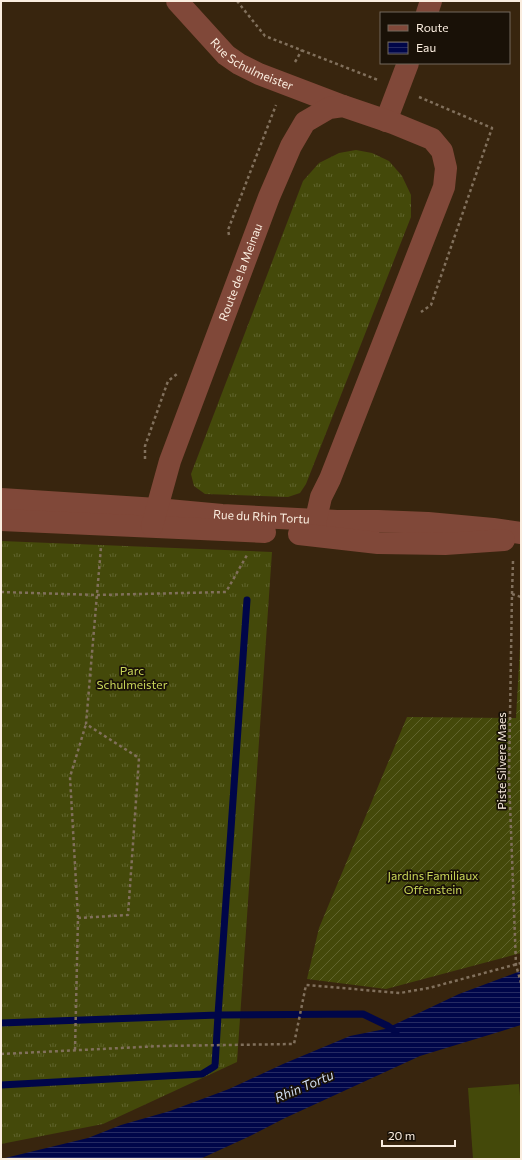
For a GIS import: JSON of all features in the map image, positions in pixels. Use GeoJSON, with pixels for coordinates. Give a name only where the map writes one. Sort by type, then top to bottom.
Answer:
{"type":"FeatureCollection","features":[{"type":"Feature","properties":{"kind":"street","name":"Rue Schulmeister"},"geometry":{"type":"LineString","coordinates":[[177,1],[226,55],[238,64],[259,74],[343,106]]}},
{"type":"Feature","properties":{"kind":"street"},"geometry":{"type":"LineString","coordinates":[[427,12],[431,1]]}},
{"type":"Feature","properties":{"kind":"street"},"geometry":{"type":"LineString","coordinates":[[386,121],[408,64]]}},
{"type":"Feature","properties":{"kind":"street"},"geometry":{"type":"LineString","coordinates":[[315,527],[321,497],[330,479],[444,187],[446,168],[442,151],[432,139],[343,106]]}},
{"type":"Feature","properties":{"kind":"street","name":"Route de la Meinau"},"geometry":{"type":"LineString","coordinates":[[154,518],[170,461],[269,197],[291,146],[305,122],[329,108],[343,106]]}},
{"type":"Feature","properties":{"kind":"street","name":"Rue du Rhin Tortu"},"geometry":{"type":"LineString","coordinates":[[1,499],[154,518],[221,530],[265,532],[315,527],[436,524],[493,529],[519,537]]}},
{"type":"Feature","properties":{"kind":"street","name":"Rue du Rhin Tortu"},"geometry":{"type":"LineString","coordinates":[[1,520],[108,524],[154,518],[222,515],[315,527]]}},
{"type":"Feature","properties":{"kind":"path"},"geometry":{"type":"LineString","coordinates":[[237,1],[265,36],[399,88]]}},
{"type":"Feature","properties":{"kind":"path"},"geometry":{"type":"LineString","coordinates":[[75,1050],[78,918],[70,777],[86,724],[101,544],[108,524]]}},
{"type":"Feature","properties":{"kind":"path"},"geometry":{"type":"LineString","coordinates":[[1,592],[97,595],[226,592],[249,553],[265,532]]}},
{"type":"Feature","properties":{"kind":"path","name":"Piste Silvere Maes"},"geometry":{"type":"LineString","coordinates":[[519,537],[512,594],[509,777],[516,964],[521,983]]}},
{"type":"Feature","properties":{"kind":"path"},"geometry":{"type":"LineString","coordinates":[[512,594],[521,597]]}},
{"type":"Feature","properties":{"kind":"path"},"geometry":{"type":"LineString","coordinates":[[78,918],[128,915],[139,758],[86,724]]}},
{"type":"Feature","properties":{"kind":"path"},"geometry":{"type":"LineString","coordinates":[[1,1054],[204,1044],[294,1044],[306,985],[400,993],[429,988],[521,962]]}},
{"type":"Feature","properties":{"kind":"green space"},"geometry":{"type":"Polygon","coordinates":[[[356,150],[372,153],[389,161],[402,176],[411,195],[411,217],[306,484],[300,493],[288,497],[205,494],[194,486],[191,474],[303,181],[319,163],[339,153],[356,150]]]}},
{"type":"Feature","properties":{"kind":"green space","name":"Parc Schulmeister"},"geometry":{"type":"Polygon","coordinates":[[[1,541],[272,552],[237,1062],[103,1124],[1,1144],[1,541]]]}},
{"type":"Feature","properties":{"kind":"green space","name":"Jardins Familiaux Offenstein"},"geometry":{"type":"Polygon","coordinates":[[[521,628],[521,953],[386,989],[307,979],[319,928],[407,717],[516,718],[521,628]]]}},
{"type":"Feature","properties":{"kind":"green space"},"geometry":{"type":"Polygon","coordinates":[[[519,1084],[521,1107],[521,1159],[473,1159],[468,1088],[519,1084]]]}},
{"type":"Feature","properties":{"kind":"water","name":"Rhin Tortu"},"geometry":{"type":"Polygon","coordinates":[[[521,971],[521,1025],[420,1056],[200,1159],[1,1159],[88,1138],[121,1125],[170,1111],[229,1089],[283,1064],[350,1036],[385,1029],[459,994],[521,971]]]}},
{"type":"Feature","properties":{"kind":"waterway"},"geometry":{"type":"LineString","coordinates":[[1,1085],[202,1074],[215,1066],[247,600]]}},
{"type":"Feature","properties":{"kind":"waterway"},"geometry":{"type":"LineString","coordinates":[[1,1023],[218,1015],[363,1014],[388,1026],[396,1032]]}}]}
